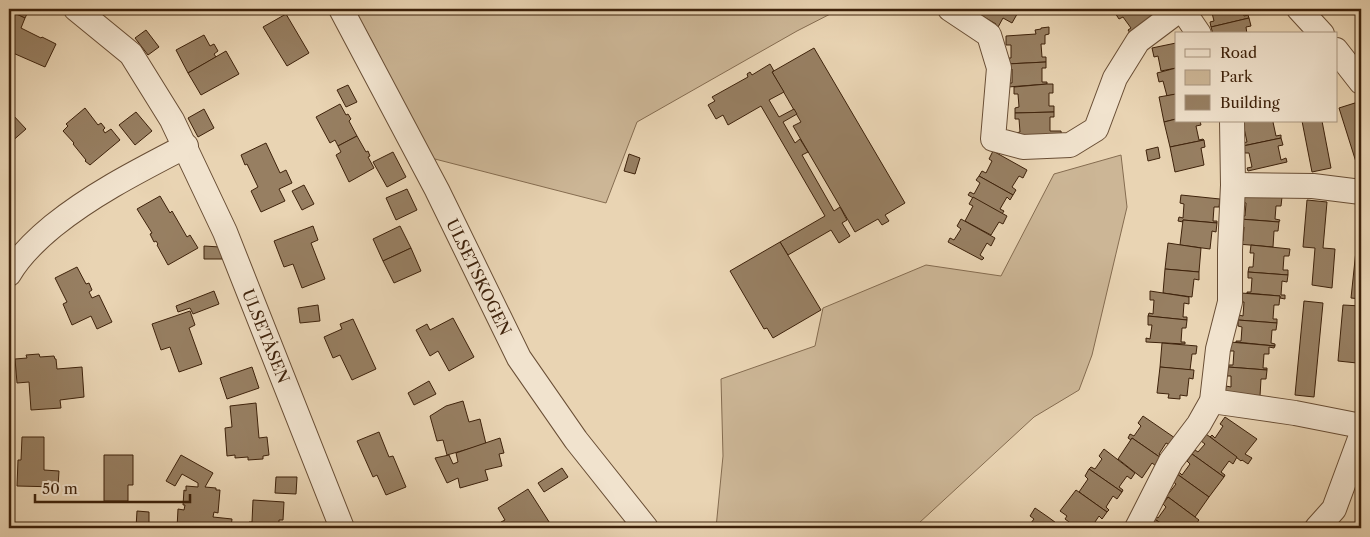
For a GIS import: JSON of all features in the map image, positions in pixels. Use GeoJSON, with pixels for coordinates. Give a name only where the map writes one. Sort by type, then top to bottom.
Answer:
{"type":"FeatureCollection","features":[{"type":"Feature","properties":{"kind":"street","name":"ULSETÅSEN"},"geometry":{"type":"LineString","coordinates":[[76,9],[131,54],[186,146],[225,232],[342,528]]}},
{"type":"Feature","properties":{"kind":"street","name":"ULSETSKOGEN"},"geometry":{"type":"LineString","coordinates":[[341,9],[432,180],[519,358],[576,440],[646,528]]}},
{"type":"Feature","properties":{"kind":"street"},"geometry":{"type":"LineString","coordinates":[[950,9],[989,35],[999,68],[993,139],[1023,147],[1070,145],[1096,130],[1114,78],[1138,41],[1174,14],[1182,9],[1199,32]]}},
{"type":"Feature","properties":{"kind":"street"},"geometry":{"type":"LineString","coordinates":[[1299,9],[1320,32]]}},
{"type":"Feature","properties":{"kind":"street"},"geometry":{"type":"LineString","coordinates":[[1338,53],[1361,82]]}},
{"type":"Feature","properties":{"kind":"street"},"geometry":{"type":"LineString","coordinates":[[1137,528],[1171,461],[1199,424],[1212,401],[1218,349],[1230,302],[1233,185],[1232,122]]}},
{"type":"Feature","properties":{"kind":"street"},"geometry":{"type":"LineString","coordinates":[[9,274],[32,243],[80,205],[186,146]]}},
{"type":"Feature","properties":{"kind":"street"},"geometry":{"type":"LineString","coordinates":[[1233,185],[1313,186],[1361,192]]}},
{"type":"Feature","properties":{"kind":"street"},"geometry":{"type":"LineString","coordinates":[[1212,401],[1295,413],[1361,426]]}},
{"type":"Feature","properties":{"kind":"street"},"geometry":{"type":"LineString","coordinates":[[1317,528],[1334,510],[1361,436]]}},
{"type":"Feature","properties":{"kind":"green space"},"geometry":{"type":"Polygon","coordinates":[[[354,9],[840,9],[797,31],[637,122],[606,203],[431,158],[354,9]]]}},
{"type":"Feature","properties":{"kind":"green space"},"geometry":{"type":"Polygon","coordinates":[[[1121,155],[1127,207],[1092,355],[1079,390],[1034,417],[919,523],[909,528],[716,528],[723,456],[721,379],[815,346],[823,308],[926,265],[1001,276],[1054,174],[1121,155]]]}},
{"type":"Feature","properties":{"kind":"building"},"geometry":{"type":"Polygon","coordinates":[[[16,9],[29,10],[25,18],[14,13],[16,9]]]}},
{"type":"Feature","properties":{"kind":"building"},"geometry":{"type":"Polygon","coordinates":[[[970,9],[984,9],[978,19],[970,9]]]}},
{"type":"Feature","properties":{"kind":"building"},"geometry":{"type":"Polygon","coordinates":[[[984,9],[1020,9],[1012,23],[1003,18],[997,29],[994,28],[996,24],[984,17],[982,21],[978,19],[984,9]]]}},
{"type":"Feature","properties":{"kind":"building"},"geometry":{"type":"Polygon","coordinates":[[[1121,9],[1161,10],[1130,33],[1128,30],[1131,28],[1123,17],[1119,19],[1115,13],[1121,9]]]}},
{"type":"Feature","properties":{"kind":"building"},"geometry":{"type":"Polygon","coordinates":[[[1211,9],[1242,9],[1244,16],[1248,15],[1249,18],[1211,27],[1210,22],[1214,21],[1211,9]]]}},
{"type":"Feature","properties":{"kind":"building"},"geometry":{"type":"Polygon","coordinates":[[[14,13],[25,18],[21,28],[56,44],[45,67],[13,53],[14,50],[9,48],[9,25],[14,13]]]}},
{"type":"Feature","properties":{"kind":"building"},"geometry":{"type":"Polygon","coordinates":[[[286,14],[309,53],[287,66],[263,27],[286,14]]]}},
{"type":"Feature","properties":{"kind":"building"},"geometry":{"type":"Polygon","coordinates":[[[1249,18],[1251,26],[1246,27],[1247,32],[1212,32],[1211,27],[1249,18]]]}},
{"type":"Feature","properties":{"kind":"building"},"geometry":{"type":"Polygon","coordinates":[[[1049,27],[1049,34],[1045,35],[1045,44],[1041,44],[1042,57],[1046,57],[1046,62],[1007,64],[1007,58],[1011,58],[1011,45],[1006,45],[1006,36],[1036,34],[1035,30],[1049,27]]]}},
{"type":"Feature","properties":{"kind":"building"},"geometry":{"type":"Polygon","coordinates":[[[146,30],[159,47],[148,55],[135,38],[146,30]]]}},
{"type":"Feature","properties":{"kind":"building"},"geometry":{"type":"Polygon","coordinates":[[[204,35],[210,46],[214,44],[218,51],[214,54],[216,57],[188,73],[176,50],[204,35]]]}},
{"type":"Feature","properties":{"kind":"building"},"geometry":{"type":"Polygon","coordinates":[[[1175,43],[1175,68],[1161,71],[1158,56],[1154,57],[1152,48],[1175,43]]]}},
{"type":"Feature","properties":{"kind":"building"},"geometry":{"type":"Polygon","coordinates":[[[814,48],[905,203],[885,215],[889,221],[882,225],[878,219],[855,232],[793,126],[801,122],[772,72],[814,48]]]}},
{"type":"Feature","properties":{"kind":"building"},"geometry":{"type":"Polygon","coordinates":[[[226,51],[239,74],[201,95],[188,73],[226,51]]]}},
{"type":"Feature","properties":{"kind":"building"},"geometry":{"type":"Polygon","coordinates":[[[1046,62],[1046,68],[1042,68],[1042,82],[1047,82],[1047,84],[1008,87],[1008,83],[1012,83],[1012,69],[1008,70],[1007,64],[1046,62]]]}},
{"type":"Feature","properties":{"kind":"building"},"geometry":{"type":"Polygon","coordinates":[[[770,64],[774,71],[772,72],[784,92],[769,100],[779,117],[794,109],[797,114],[783,122],[795,143],[800,139],[808,152],[802,155],[834,211],[840,207],[847,220],[842,223],[850,236],[839,243],[831,230],[788,255],[780,242],[825,216],[761,106],[728,125],[723,115],[716,119],[708,105],[715,101],[712,97],[748,77],[747,74],[750,72],[752,75],[770,64]]]}},
{"type":"Feature","properties":{"kind":"building"},"geometry":{"type":"Polygon","coordinates":[[[1175,68],[1175,94],[1167,96],[1163,81],[1159,82],[1157,73],[1175,68]]]}},
{"type":"Feature","properties":{"kind":"building"},"geometry":{"type":"Polygon","coordinates":[[[1053,84],[1053,93],[1049,93],[1049,106],[1054,106],[1054,112],[1015,113],[1015,108],[1019,107],[1018,94],[1014,94],[1014,87],[1053,84]]]}},
{"type":"Feature","properties":{"kind":"building"},"geometry":{"type":"Polygon","coordinates":[[[348,85],[357,102],[346,107],[337,90],[348,85]]]}},
{"type":"Feature","properties":{"kind":"building"},"geometry":{"type":"Polygon","coordinates":[[[1175,94],[1175,119],[1164,122],[1159,97],[1175,94]]]}},
{"type":"Feature","properties":{"kind":"building"},"geometry":{"type":"Polygon","coordinates":[[[1358,102],[1361,113],[1361,160],[1356,162],[1339,108],[1358,102]]]}},
{"type":"Feature","properties":{"kind":"building"},"geometry":{"type":"Polygon","coordinates":[[[340,104],[346,115],[348,114],[351,119],[349,121],[357,136],[338,146],[335,140],[330,143],[316,117],[340,104]]]}},
{"type":"Feature","properties":{"kind":"building"},"geometry":{"type":"Polygon","coordinates":[[[85,108],[98,125],[101,123],[105,128],[103,130],[105,133],[111,129],[120,140],[90,165],[63,131],[68,126],[66,124],[85,108]]]}},
{"type":"Feature","properties":{"kind":"building"},"geometry":{"type":"Polygon","coordinates":[[[204,109],[214,128],[198,137],[188,118],[204,109]]]}},
{"type":"Feature","properties":{"kind":"building"},"geometry":{"type":"Polygon","coordinates":[[[136,112],[152,131],[135,145],[119,125],[136,112]]]}},
{"type":"Feature","properties":{"kind":"building"},"geometry":{"type":"Polygon","coordinates":[[[1054,112],[1054,117],[1050,117],[1050,131],[1061,131],[1062,140],[1016,136],[1016,133],[1020,132],[1019,119],[1015,119],[1015,113],[1054,112]]]}},
{"type":"Feature","properties":{"kind":"building"},"geometry":{"type":"Polygon","coordinates":[[[12,114],[26,129],[10,143],[9,116],[12,114]]]}},
{"type":"Feature","properties":{"kind":"building"},"geometry":{"type":"Polygon","coordinates":[[[1175,119],[1175,122],[1200,122],[1201,125],[1196,126],[1199,140],[1204,140],[1170,147],[1164,122],[1175,119]]]}},
{"type":"Feature","properties":{"kind":"building"},"geometry":{"type":"Polygon","coordinates":[[[1238,122],[1273,122],[1276,136],[1281,135],[1281,138],[1243,146],[1242,143],[1247,142],[1244,128],[1238,122]]]}},
{"type":"Feature","properties":{"kind":"building"},"geometry":{"type":"Polygon","coordinates":[[[1302,122],[1322,122],[1331,168],[1312,172],[1302,122]]]}},
{"type":"Feature","properties":{"kind":"building"},"geometry":{"type":"Polygon","coordinates":[[[357,136],[366,152],[368,151],[370,156],[368,157],[374,168],[349,182],[336,155],[341,152],[338,146],[357,136]]]}},
{"type":"Feature","properties":{"kind":"building"},"geometry":{"type":"Polygon","coordinates":[[[1281,138],[1283,145],[1278,146],[1281,160],[1286,158],[1287,162],[1248,171],[1247,168],[1252,167],[1249,153],[1245,153],[1243,146],[1281,138]]]}},
{"type":"Feature","properties":{"kind":"building"},"geometry":{"type":"Polygon","coordinates":[[[1204,140],[1205,147],[1201,148],[1204,165],[1175,172],[1170,147],[1204,140]]]}},
{"type":"Feature","properties":{"kind":"building"},"geometry":{"type":"Polygon","coordinates":[[[266,143],[280,173],[286,170],[292,183],[279,189],[285,201],[261,212],[251,191],[258,187],[241,155],[266,143]]]}},
{"type":"Feature","properties":{"kind":"building"},"geometry":{"type":"Polygon","coordinates":[[[1158,147],[1160,158],[1148,161],[1146,150],[1158,147]]]}},
{"type":"Feature","properties":{"kind":"building"},"geometry":{"type":"Polygon","coordinates":[[[993,151],[1027,170],[1023,178],[1019,176],[1012,187],[1016,190],[1013,195],[979,176],[982,171],[986,173],[992,161],[989,159],[993,151]]]}},
{"type":"Feature","properties":{"kind":"building"},"geometry":{"type":"Polygon","coordinates":[[[393,152],[406,177],[387,187],[373,162],[393,152]]]}},
{"type":"Feature","properties":{"kind":"building"},"geometry":{"type":"Polygon","coordinates":[[[629,154],[640,158],[635,174],[624,171],[629,154]]]}},
{"type":"Feature","properties":{"kind":"building"},"geometry":{"type":"Polygon","coordinates":[[[979,176],[1013,195],[1010,200],[1007,197],[1000,209],[1004,211],[1002,214],[968,195],[970,192],[974,194],[980,183],[976,180],[979,176]]]}},
{"type":"Feature","properties":{"kind":"building"},"geometry":{"type":"Polygon","coordinates":[[[304,185],[314,204],[302,210],[292,191],[304,185]]]}},
{"type":"Feature","properties":{"kind":"building"},"geometry":{"type":"Polygon","coordinates":[[[407,189],[417,210],[396,220],[386,198],[407,189]]]}},
{"type":"Feature","properties":{"kind":"building"},"geometry":{"type":"Polygon","coordinates":[[[1243,194],[1282,197],[1281,206],[1276,206],[1275,219],[1280,220],[1279,222],[1240,219],[1241,216],[1245,216],[1246,203],[1242,202],[1243,194]]]}},
{"type":"Feature","properties":{"kind":"building"},"geometry":{"type":"Polygon","coordinates":[[[1181,195],[1220,199],[1219,207],[1214,207],[1213,221],[1217,221],[1217,223],[1178,221],[1179,217],[1183,218],[1184,204],[1180,203],[1181,195]]]}},
{"type":"Feature","properties":{"kind":"building"},"geometry":{"type":"Polygon","coordinates":[[[160,196],[170,213],[172,211],[187,237],[190,235],[198,248],[168,265],[137,209],[160,196]]]}},
{"type":"Feature","properties":{"kind":"building"},"geometry":{"type":"Polygon","coordinates":[[[973,197],[1007,216],[1003,224],[999,222],[991,235],[965,221],[973,206],[969,204],[973,197]]]}},
{"type":"Feature","properties":{"kind":"building"},"geometry":{"type":"Polygon","coordinates":[[[1307,200],[1327,202],[1323,248],[1335,249],[1332,288],[1312,285],[1315,248],[1303,247],[1307,200]]]}},
{"type":"Feature","properties":{"kind":"building"},"geometry":{"type":"Polygon","coordinates":[[[961,219],[995,238],[991,246],[987,243],[980,255],[984,258],[982,260],[948,242],[950,238],[954,240],[961,229],[957,226],[961,219]]]}},
{"type":"Feature","properties":{"kind":"building"},"geometry":{"type":"Polygon","coordinates":[[[1240,219],[1279,222],[1278,231],[1274,231],[1273,247],[1238,244],[1238,241],[1243,241],[1244,227],[1240,227],[1240,219]]]}},
{"type":"Feature","properties":{"kind":"building"},"geometry":{"type":"Polygon","coordinates":[[[1183,220],[1217,223],[1216,232],[1212,231],[1210,249],[1180,245],[1183,220]]]}},
{"type":"Feature","properties":{"kind":"building"},"geometry":{"type":"Polygon","coordinates":[[[313,226],[318,240],[311,243],[325,279],[302,288],[293,264],[284,267],[274,241],[313,226]]]}},
{"type":"Feature","properties":{"kind":"building"},"geometry":{"type":"Polygon","coordinates":[[[400,226],[411,248],[383,261],[373,239],[400,226]]]}},
{"type":"Feature","properties":{"kind":"building"},"geometry":{"type":"Polygon","coordinates":[[[1357,241],[1361,242],[1361,299],[1351,298],[1357,241]]]}},
{"type":"Feature","properties":{"kind":"building"},"geometry":{"type":"Polygon","coordinates":[[[780,242],[821,310],[773,338],[767,328],[764,329],[730,271],[780,242]]]}},
{"type":"Feature","properties":{"kind":"building"},"geometry":{"type":"Polygon","coordinates":[[[1168,243],[1201,248],[1199,272],[1165,269],[1168,243]]]}},
{"type":"Feature","properties":{"kind":"building"},"geometry":{"type":"Polygon","coordinates":[[[1251,245],[1290,249],[1289,256],[1284,256],[1283,270],[1288,270],[1288,275],[1248,272],[1249,267],[1253,267],[1254,253],[1250,253],[1251,245]]]}},
{"type":"Feature","properties":{"kind":"building"},"geometry":{"type":"Polygon","coordinates":[[[204,246],[220,247],[222,259],[204,259],[204,246]]]}},
{"type":"Feature","properties":{"kind":"building"},"geometry":{"type":"Polygon","coordinates":[[[411,248],[421,271],[394,283],[383,261],[411,248]]]}},
{"type":"Feature","properties":{"kind":"building"},"geometry":{"type":"Polygon","coordinates":[[[77,267],[86,284],[89,283],[92,290],[89,292],[92,298],[99,295],[112,322],[97,329],[91,316],[72,325],[63,304],[67,302],[55,278],[77,267]]]}},
{"type":"Feature","properties":{"kind":"building"},"geometry":{"type":"Polygon","coordinates":[[[1165,269],[1199,272],[1199,280],[1194,279],[1192,297],[1163,293],[1165,269]]]}},
{"type":"Feature","properties":{"kind":"building"},"geometry":{"type":"Polygon","coordinates":[[[1248,272],[1288,275],[1287,282],[1282,281],[1281,295],[1285,295],[1285,299],[1280,298],[1280,296],[1247,293],[1251,292],[1252,278],[1248,278],[1248,272]]]}},
{"type":"Feature","properties":{"kind":"building"},"geometry":{"type":"Polygon","coordinates":[[[214,291],[219,304],[193,314],[190,308],[178,312],[176,306],[214,291]]]}},
{"type":"Feature","properties":{"kind":"building"},"geometry":{"type":"Polygon","coordinates":[[[1150,291],[1189,297],[1189,304],[1184,303],[1183,317],[1187,317],[1187,320],[1148,316],[1149,313],[1153,314],[1154,300],[1150,300],[1150,291]]]}},
{"type":"Feature","properties":{"kind":"building"},"geometry":{"type":"Polygon","coordinates":[[[1241,293],[1280,296],[1279,305],[1274,305],[1273,319],[1277,319],[1277,323],[1238,320],[1239,315],[1243,316],[1244,302],[1240,302],[1241,293]]]}},
{"type":"Feature","properties":{"kind":"building"},"geometry":{"type":"Polygon","coordinates":[[[1304,301],[1323,303],[1314,397],[1295,395],[1304,301]]]}},
{"type":"Feature","properties":{"kind":"building"},"geometry":{"type":"Polygon","coordinates":[[[318,305],[320,321],[300,323],[298,308],[318,305]]]}},
{"type":"Feature","properties":{"kind":"building"},"geometry":{"type":"Polygon","coordinates":[[[1343,305],[1361,306],[1357,363],[1338,361],[1343,305]]]}},
{"type":"Feature","properties":{"kind":"building"},"geometry":{"type":"Polygon","coordinates":[[[190,311],[195,325],[189,328],[202,364],[179,372],[170,347],[161,350],[152,324],[190,311]]]}},
{"type":"Feature","properties":{"kind":"building"},"geometry":{"type":"Polygon","coordinates":[[[1148,316],[1187,320],[1186,328],[1182,328],[1181,342],[1185,342],[1185,344],[1146,342],[1146,338],[1150,339],[1152,325],[1148,325],[1148,316]]]}},
{"type":"Feature","properties":{"kind":"building"},"geometry":{"type":"Polygon","coordinates":[[[453,318],[474,357],[449,371],[438,351],[430,356],[416,330],[427,324],[430,330],[453,318]]]}},
{"type":"Feature","properties":{"kind":"building"},"geometry":{"type":"Polygon","coordinates":[[[353,319],[376,369],[352,380],[340,355],[333,358],[324,337],[342,329],[340,324],[353,319]]]}},
{"type":"Feature","properties":{"kind":"building"},"geometry":{"type":"Polygon","coordinates":[[[1238,320],[1277,323],[1276,330],[1272,330],[1271,343],[1275,344],[1275,346],[1236,342],[1241,341],[1242,327],[1238,326],[1238,320]]]}},
{"type":"Feature","properties":{"kind":"building"},"geometry":{"type":"Polygon","coordinates":[[[1230,342],[1275,346],[1274,348],[1269,347],[1269,354],[1264,354],[1263,368],[1267,368],[1267,370],[1228,367],[1228,365],[1233,365],[1234,351],[1230,351],[1230,342]]]}},
{"type":"Feature","properties":{"kind":"building"},"geometry":{"type":"Polygon","coordinates":[[[1162,343],[1197,346],[1196,354],[1192,354],[1190,370],[1160,367],[1162,343]]]}},
{"type":"Feature","properties":{"kind":"building"},"geometry":{"type":"Polygon","coordinates":[[[39,354],[40,357],[54,356],[57,369],[82,367],[84,397],[60,400],[61,408],[31,410],[29,382],[17,383],[15,359],[27,358],[26,355],[39,354]]]}},
{"type":"Feature","properties":{"kind":"building"},"geometry":{"type":"Polygon","coordinates":[[[252,367],[259,388],[227,399],[220,378],[252,367]]]}},
{"type":"Feature","properties":{"kind":"building"},"geometry":{"type":"Polygon","coordinates":[[[1160,367],[1194,370],[1193,379],[1189,378],[1187,396],[1180,395],[1180,399],[1168,398],[1169,394],[1157,393],[1160,367]]]}},
{"type":"Feature","properties":{"kind":"building"},"geometry":{"type":"Polygon","coordinates":[[[1228,367],[1267,370],[1266,379],[1261,379],[1260,396],[1225,393],[1226,386],[1231,387],[1231,376],[1227,376],[1228,367]]]}},
{"type":"Feature","properties":{"kind":"building"},"geometry":{"type":"Polygon","coordinates":[[[429,381],[436,394],[414,405],[408,393],[429,381]]]}},
{"type":"Feature","properties":{"kind":"building"},"geometry":{"type":"Polygon","coordinates":[[[463,401],[469,422],[480,419],[486,444],[447,455],[443,440],[437,441],[430,416],[446,406],[463,401]]]}},
{"type":"Feature","properties":{"kind":"building"},"geometry":{"type":"Polygon","coordinates":[[[256,403],[259,438],[267,437],[269,455],[263,456],[263,459],[248,460],[248,457],[235,458],[235,455],[227,456],[225,428],[232,427],[230,406],[256,403]]]}},
{"type":"Feature","properties":{"kind":"building"},"geometry":{"type":"Polygon","coordinates":[[[1143,416],[1175,438],[1170,445],[1166,443],[1159,454],[1161,458],[1132,438],[1131,440],[1128,438],[1130,434],[1134,436],[1141,426],[1138,423],[1143,416]]]}},
{"type":"Feature","properties":{"kind":"building"},"geometry":{"type":"Polygon","coordinates":[[[1225,417],[1257,439],[1245,454],[1252,458],[1248,464],[1241,461],[1210,437],[1212,435],[1215,438],[1223,426],[1220,424],[1225,417]]]}},
{"type":"Feature","properties":{"kind":"building"},"geometry":{"type":"Polygon","coordinates":[[[379,432],[389,457],[393,456],[406,487],[386,495],[377,475],[373,477],[357,441],[379,432]]]}},
{"type":"Feature","properties":{"kind":"building"},"geometry":{"type":"Polygon","coordinates":[[[1206,434],[1237,457],[1233,464],[1229,461],[1221,472],[1225,475],[1224,477],[1192,454],[1195,450],[1198,452],[1205,444],[1201,441],[1206,434]]]}},
{"type":"Feature","properties":{"kind":"building"},"geometry":{"type":"Polygon","coordinates":[[[22,437],[44,437],[44,470],[59,471],[58,487],[17,486],[18,460],[21,460],[22,437]]]}},
{"type":"Feature","properties":{"kind":"building"},"geometry":{"type":"Polygon","coordinates":[[[500,438],[504,453],[499,454],[502,466],[485,470],[488,480],[460,488],[458,478],[447,483],[435,458],[449,455],[453,464],[458,462],[456,453],[500,438]]]}},
{"type":"Feature","properties":{"kind":"building"},"geometry":{"type":"Polygon","coordinates":[[[1132,438],[1161,458],[1156,466],[1152,463],[1142,478],[1118,459],[1132,438]]]}},
{"type":"Feature","properties":{"kind":"building"},"geometry":{"type":"Polygon","coordinates":[[[1104,449],[1135,473],[1131,479],[1127,476],[1119,487],[1123,490],[1122,492],[1089,469],[1091,467],[1095,469],[1102,459],[1099,456],[1104,449]]]}},
{"type":"Feature","properties":{"kind":"building"},"geometry":{"type":"Polygon","coordinates":[[[1192,454],[1224,477],[1209,497],[1177,474],[1179,472],[1182,475],[1190,464],[1187,461],[1192,454]]]}},
{"type":"Feature","properties":{"kind":"building"},"geometry":{"type":"Polygon","coordinates":[[[104,455],[133,455],[133,485],[128,485],[128,501],[104,501],[104,455]]]}},
{"type":"Feature","properties":{"kind":"building"},"geometry":{"type":"Polygon","coordinates":[[[181,455],[213,473],[205,487],[220,490],[218,513],[214,512],[213,517],[232,519],[231,528],[177,528],[178,509],[184,510],[184,490],[186,491],[186,486],[198,487],[198,483],[182,474],[175,486],[166,481],[181,455]]]}},
{"type":"Feature","properties":{"kind":"building"},"geometry":{"type":"Polygon","coordinates":[[[562,468],[568,477],[544,492],[538,483],[562,468]]]}},
{"type":"Feature","properties":{"kind":"building"},"geometry":{"type":"Polygon","coordinates":[[[1089,469],[1122,492],[1117,499],[1113,496],[1106,507],[1109,510],[1107,512],[1079,492],[1088,479],[1085,476],[1089,469]]]}},
{"type":"Feature","properties":{"kind":"building"},"geometry":{"type":"Polygon","coordinates":[[[1177,474],[1209,497],[1195,517],[1168,497],[1167,499],[1162,495],[1165,490],[1169,493],[1176,484],[1172,481],[1177,474]]]}},
{"type":"Feature","properties":{"kind":"building"},"geometry":{"type":"Polygon","coordinates":[[[276,477],[297,477],[296,494],[275,493],[276,477]]]}},
{"type":"Feature","properties":{"kind":"building"},"geometry":{"type":"Polygon","coordinates":[[[528,489],[553,528],[505,528],[501,522],[505,520],[498,508],[528,489]]]}},
{"type":"Feature","properties":{"kind":"building"},"geometry":{"type":"Polygon","coordinates":[[[1076,490],[1107,512],[1102,519],[1099,516],[1091,528],[1085,528],[1080,525],[1077,528],[1065,519],[1067,516],[1060,511],[1076,490]]]}},
{"type":"Feature","properties":{"kind":"building"},"geometry":{"type":"Polygon","coordinates":[[[1168,497],[1199,520],[1194,527],[1191,525],[1188,528],[1168,528],[1153,518],[1155,516],[1158,518],[1166,507],[1163,504],[1168,497]]]}},
{"type":"Feature","properties":{"kind":"building"},"geometry":{"type":"Polygon","coordinates":[[[253,500],[284,502],[283,520],[279,520],[279,527],[287,528],[248,528],[249,522],[252,522],[253,500]]]}},
{"type":"Feature","properties":{"kind":"building"},"geometry":{"type":"Polygon","coordinates":[[[1035,508],[1063,528],[1027,528],[1034,519],[1030,516],[1035,508]]]}},
{"type":"Feature","properties":{"kind":"building"},"geometry":{"type":"Polygon","coordinates":[[[137,511],[149,512],[149,528],[136,528],[137,511]]]}},
{"type":"Feature","properties":{"kind":"building"},"geometry":{"type":"Polygon","coordinates":[[[1153,518],[1168,528],[1151,528],[1148,525],[1153,518]]]}},
{"type":"Feature","properties":{"kind":"building"},"geometry":{"type":"Polygon","coordinates":[[[442,523],[469,523],[469,528],[442,528],[442,523]]]}}]}
